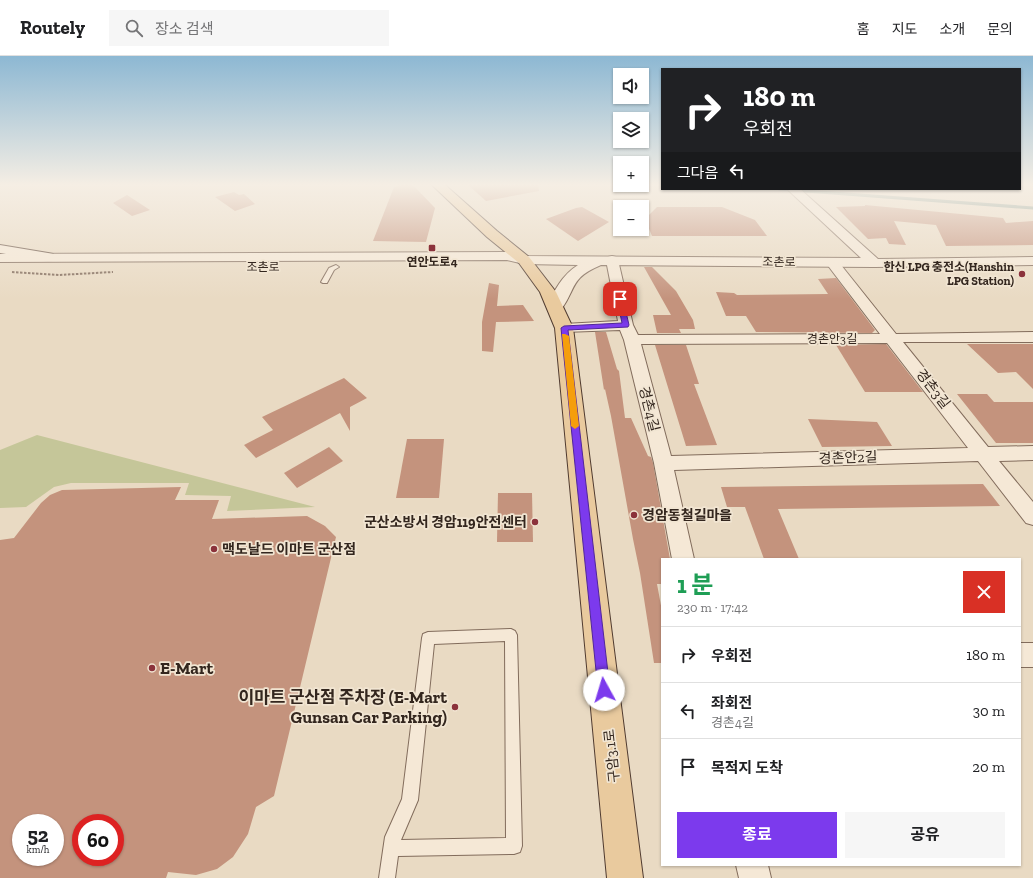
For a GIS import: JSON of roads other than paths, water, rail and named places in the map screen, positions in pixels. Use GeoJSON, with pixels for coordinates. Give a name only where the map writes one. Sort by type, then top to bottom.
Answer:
{"type":"FeatureCollection","features":[{"type":"Feature","properties":{"kind":"main road","name":"구암3.1로"},"geometry":{"type":"LineString","coordinates":[[479,222],[524,260],[548,292],[560,318],[625,878]]}},
{"type":"Feature","properties":{"kind":"street"},"geometry":{"type":"LineString","coordinates":[[828,222],[874,263]]}},
{"type":"Feature","properties":{"kind":"street"},"geometry":{"type":"LineString","coordinates":[[0,249],[48,257]]}},
{"type":"Feature","properties":{"kind":"street","name":"조촌로"},"geometry":{"type":"LineString","coordinates":[[0,258],[507,256],[524,260],[832,263],[1033,261]]}},
{"type":"Feature","properties":{"kind":"street","name":"조촌로"},"geometry":{"type":"LineString","coordinates":[[0,267],[509,266],[524,260]]}},
{"type":"Feature","properties":{"kind":"street"},"geometry":{"type":"LineString","coordinates":[[560,318],[566,283],[574,274],[585,266],[607,260]]}},
{"type":"Feature","properties":{"kind":"street","name":"경촌4길"},"geometry":{"type":"LineString","coordinates":[[607,260],[629,333],[663,463],[683,558]]}},
{"type":"Feature","properties":{"kind":"street","name":"경촌3길"},"geometry":{"type":"LineString","coordinates":[[832,263],[1033,517]]}},
{"type":"Feature","properties":{"kind":"street","name":"경촌안3길"},"geometry":{"type":"LineString","coordinates":[[560,318],[629,333],[893,339],[1033,336]]}},
{"type":"Feature","properties":{"kind":"street","name":"경촌안2길"},"geometry":{"type":"LineString","coordinates":[[663,463],[1033,453]]}},
{"type":"Feature","properties":{"kind":"street"},"geometry":{"type":"LineString","coordinates":[[1021,655],[1033,655]]}},
{"type":"Feature","properties":{"kind":"street"},"geometry":{"type":"LineString","coordinates":[[752,866],[755,878]]}},
{"type":"Feature","properties":{"kind":"lane"},"geometry":{"type":"LineString","coordinates":[[325,282],[331,269],[336,267]]}},
{"type":"Feature","properties":{"kind":"lane"},"geometry":{"type":"LineString","coordinates":[[387,878],[391,848],[393,837],[410,800],[428,638],[511,635],[514,846],[391,848]]}},
{"type":"Feature","properties":{"kind":"place","name":"연안도로4"},"geometry":{"type":"Point","coordinates":[432,248]}},
{"type":"Feature","properties":{"kind":"place","name":"한신 LPG 충전소(Hanshin LPG Station)"},"geometry":{"type":"Point","coordinates":[1022,274]}},
{"type":"Feature","properties":{"kind":"place","name":"경암동철길마을"},"geometry":{"type":"Point","coordinates":[634,515]}},
{"type":"Feature","properties":{"kind":"place","name":"군산소방서 경암119안전센터"},"geometry":{"type":"Point","coordinates":[535,522]}},
{"type":"Feature","properties":{"kind":"place","name":"맥도날드 이마트 군산점"},"geometry":{"type":"Point","coordinates":[214,549]}},
{"type":"Feature","properties":{"kind":"place","name":"E-Mart"},"geometry":{"type":"Point","coordinates":[152,668]}},
{"type":"Feature","properties":{"kind":"place","name":"이마트 군산점 주차장 (E-Mart Gunsan Car Parking)"},"geometry":{"type":"Point","coordinates":[455,707]}}]}
